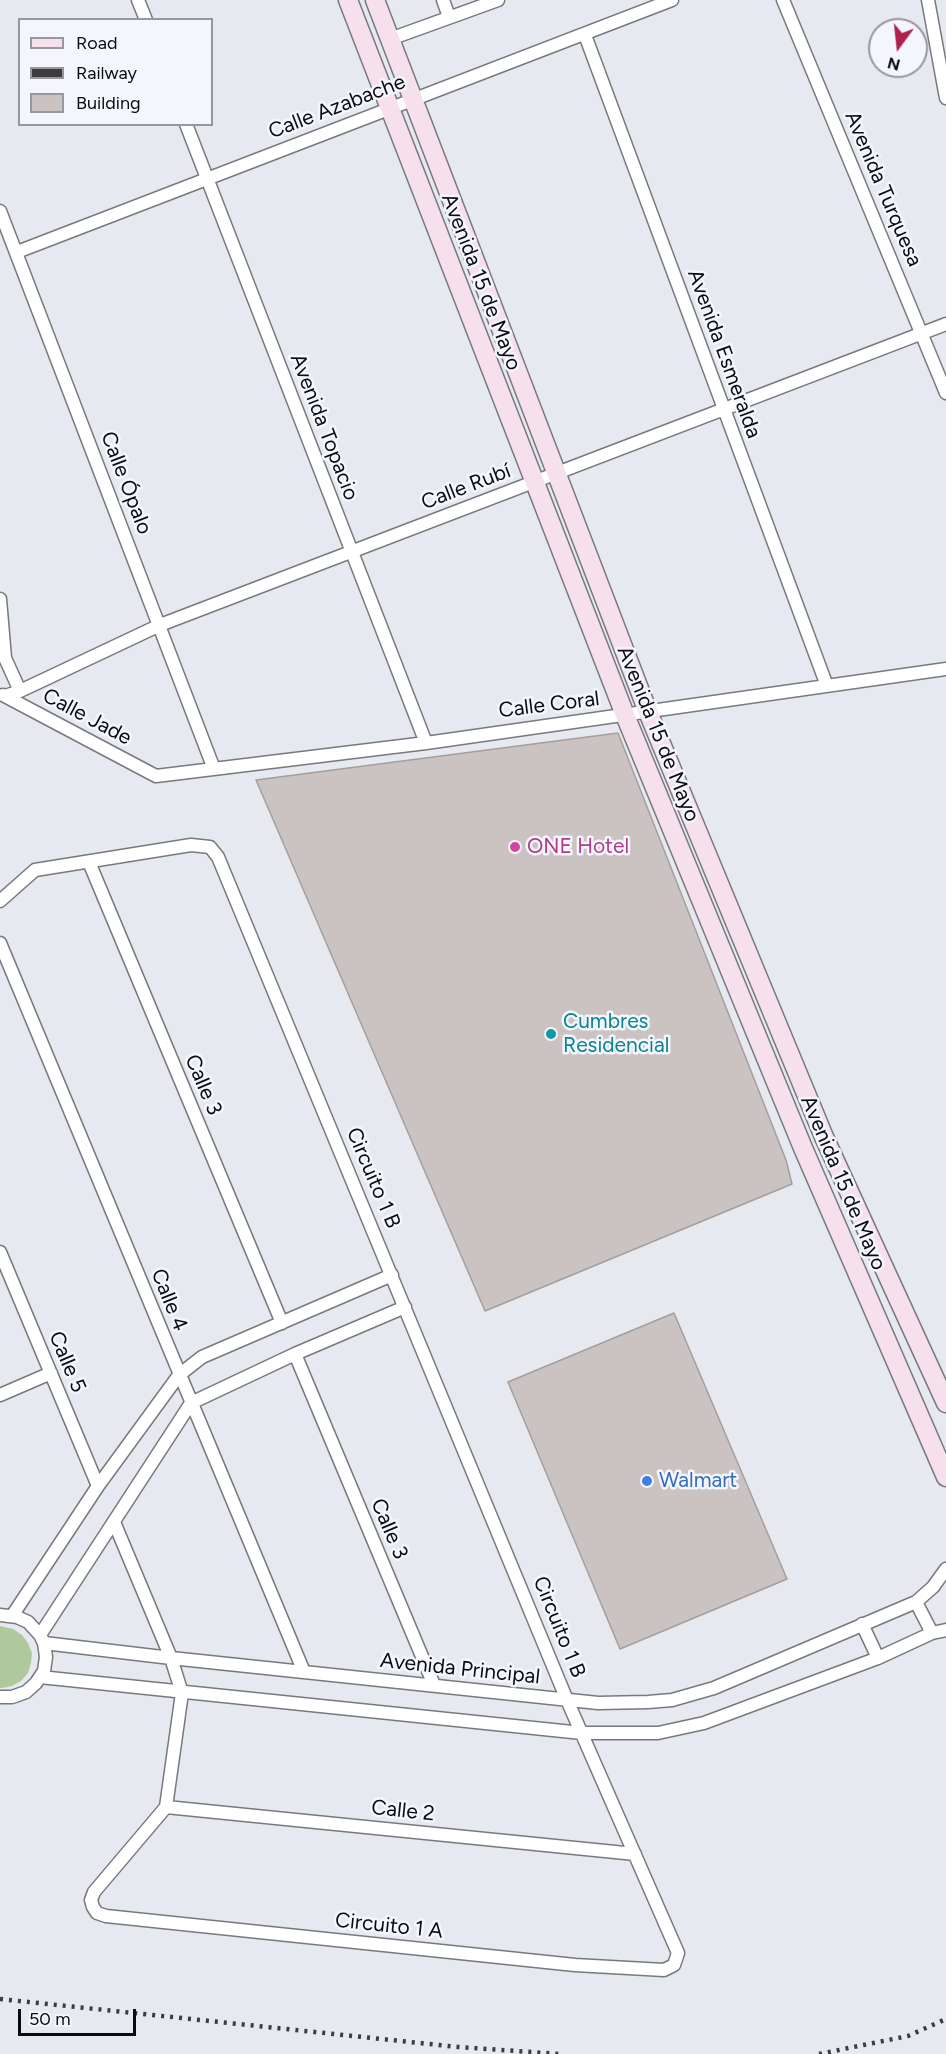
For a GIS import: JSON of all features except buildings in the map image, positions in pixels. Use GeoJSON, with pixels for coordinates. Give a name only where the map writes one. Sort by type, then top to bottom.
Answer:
{"type":"FeatureCollection","features":[{"type":"Feature","properties":{"kind":"main road","name":"Avenida 15 de Mayo"},"geometry":{"type":"LineString","coordinates":[[348,0],[625,715],[803,1148],[946,1477]]}},
{"type":"Feature","properties":{"kind":"main road","name":"Avenida 15 de Mayo"},"geometry":{"type":"LineString","coordinates":[[375,0],[648,712],[824,1137],[946,1403]]}},
{"type":"Feature","properties":{"kind":"main road"},"geometry":{"type":"LineString","coordinates":[[803,1148],[824,1137]]}},
{"type":"Feature","properties":{"kind":"street"},"geometry":{"type":"LineString","coordinates":[[138,0],[145,18]]}},
{"type":"Feature","properties":{"kind":"street"},"geometry":{"type":"LineString","coordinates":[[443,0],[449,18]]}},
{"type":"Feature","properties":{"kind":"street"},"geometry":{"type":"LineString","coordinates":[[390,39],[498,0]]}},
{"type":"Feature","properties":{"kind":"street","name":"Calle Azabache"},"geometry":{"type":"LineString","coordinates":[[17,252],[672,0]]}},
{"type":"Feature","properties":{"kind":"street","name":"Avenida Turquesa"},"geometry":{"type":"LineString","coordinates":[[783,0],[946,393]]}},
{"type":"Feature","properties":{"kind":"street"},"geometry":{"type":"LineString","coordinates":[[928,0],[946,98]]}},
{"type":"Feature","properties":{"kind":"street","name":"Avenida Esmeralda"},"geometry":{"type":"LineString","coordinates":[[585,35],[827,686]]}},
{"type":"Feature","properties":{"kind":"street","name":"Avenida Topacio"},"geometry":{"type":"LineString","coordinates":[[187,126],[426,743]]}},
{"type":"Feature","properties":{"kind":"street","name":"Calle Ópalo"},"geometry":{"type":"LineString","coordinates":[[0,211],[214,769]]}},
{"type":"Feature","properties":{"kind":"street","name":"Calle Rubí"},"geometry":{"type":"LineString","coordinates":[[2,694],[20,691],[160,625],[946,324]]}},
{"type":"Feature","properties":{"kind":"street"},"geometry":{"type":"LineString","coordinates":[[0,599],[5,658],[20,691]]}},
{"type":"Feature","properties":{"kind":"street","name":"Calle Coral"},"geometry":{"type":"LineString","coordinates":[[156,776],[426,743],[946,669]]}},
{"type":"Feature","properties":{"kind":"street","name":"Calle Jade"},"geometry":{"type":"LineString","coordinates":[[2,694],[156,776]]}},
{"type":"Feature","properties":{"kind":"street","name":"Circuito 1 B"},"geometry":{"type":"LineString","coordinates":[[0,901],[35,870],[191,845],[210,847],[218,857],[582,1733]]}},
{"type":"Feature","properties":{"kind":"street","name":"Calle 3"},"geometry":{"type":"LineString","coordinates":[[89,862],[282,1323]]}},
{"type":"Feature","properties":{"kind":"street","name":"Calle 4"},"geometry":{"type":"LineString","coordinates":[[0,943],[304,1672]]}},
{"type":"Feature","properties":{"kind":"street","name":"Calle 5"},"geometry":{"type":"LineString","coordinates":[[0,1252],[98,1486]]}},
{"type":"Feature","properties":{"kind":"street"},"geometry":{"type":"LineString","coordinates":[[0,1696],[12,1696],[26,1692],[44,1671],[46,1657],[42,1639],[28,1622],[6,1616],[179,1375],[202,1358],[392,1275]]}},
{"type":"Feature","properties":{"kind":"street"},"geometry":{"type":"LineString","coordinates":[[42,1639],[191,1403],[295,1354],[405,1307]]}},
{"type":"Feature","properties":{"kind":"street","name":"Calle 3"},"geometry":{"type":"LineString","coordinates":[[295,1354],[434,1685]]}},
{"type":"Feature","properties":{"kind":"street"},"geometry":{"type":"LineString","coordinates":[[0,1395],[51,1373]]}},
{"type":"Feature","properties":{"kind":"street"},"geometry":{"type":"LineString","coordinates":[[114,1522],[171,1658],[182,1693],[166,1807]]}},
{"type":"Feature","properties":{"kind":"street","name":"Avenida Principal"},"geometry":{"type":"LineString","coordinates":[[42,1639],[171,1658],[567,1700],[598,1703],[648,1702],[672,1700],[714,1688],[916,1602],[933,1587],[946,1569]]}},
{"type":"Feature","properties":{"kind":"street"},"geometry":{"type":"LineString","coordinates":[[916,1602],[932,1633]]}},
{"type":"Feature","properties":{"kind":"street"},"geometry":{"type":"LineString","coordinates":[[862,1624],[878,1658]]}},
{"type":"Feature","properties":{"kind":"street"},"geometry":{"type":"LineString","coordinates":[[40,1677],[582,1733],[658,1733],[704,1723],[878,1658],[932,1633],[946,1630]]}},
{"type":"Feature","properties":{"kind":"street","name":"Circuito 1 A"},"geometry":{"type":"LineString","coordinates":[[166,1807],[94,1892],[91,1900],[97,1913],[106,1916],[574,1965],[664,1970],[674,1965],[678,1953],[582,1733]]}},
{"type":"Feature","properties":{"kind":"street","name":"Calle 2"},"geometry":{"type":"LineString","coordinates":[[166,1807],[635,1854]]}},
{"type":"Feature","properties":{"kind":"green space"},"geometry":{"type":"Polygon","coordinates":[[[0,1626],[13,1629],[22,1635],[32,1653],[28,1673],[21,1681],[2,1688],[0,1688],[0,1626]]]}},
{"type":"Feature","properties":{"kind":"railway"},"geometry":{"type":"LineString","coordinates":[[0,1999],[458,2047],[560,2054]]}},
{"type":"Feature","properties":{"kind":"railway"},"geometry":{"type":"LineString","coordinates":[[819,2054],[908,2036],[946,2019]]}},
{"type":"Feature","properties":{"kind":"place","name":"ONE Hotel"},"geometry":{"type":"Point","coordinates":[515,847]}},
{"type":"Feature","properties":{"kind":"place","name":"Cumbres Residencial"},"geometry":{"type":"Point","coordinates":[551,1034]}},
{"type":"Feature","properties":{"kind":"place","name":"Walmart"},"geometry":{"type":"Point","coordinates":[647,1481]}}]}
